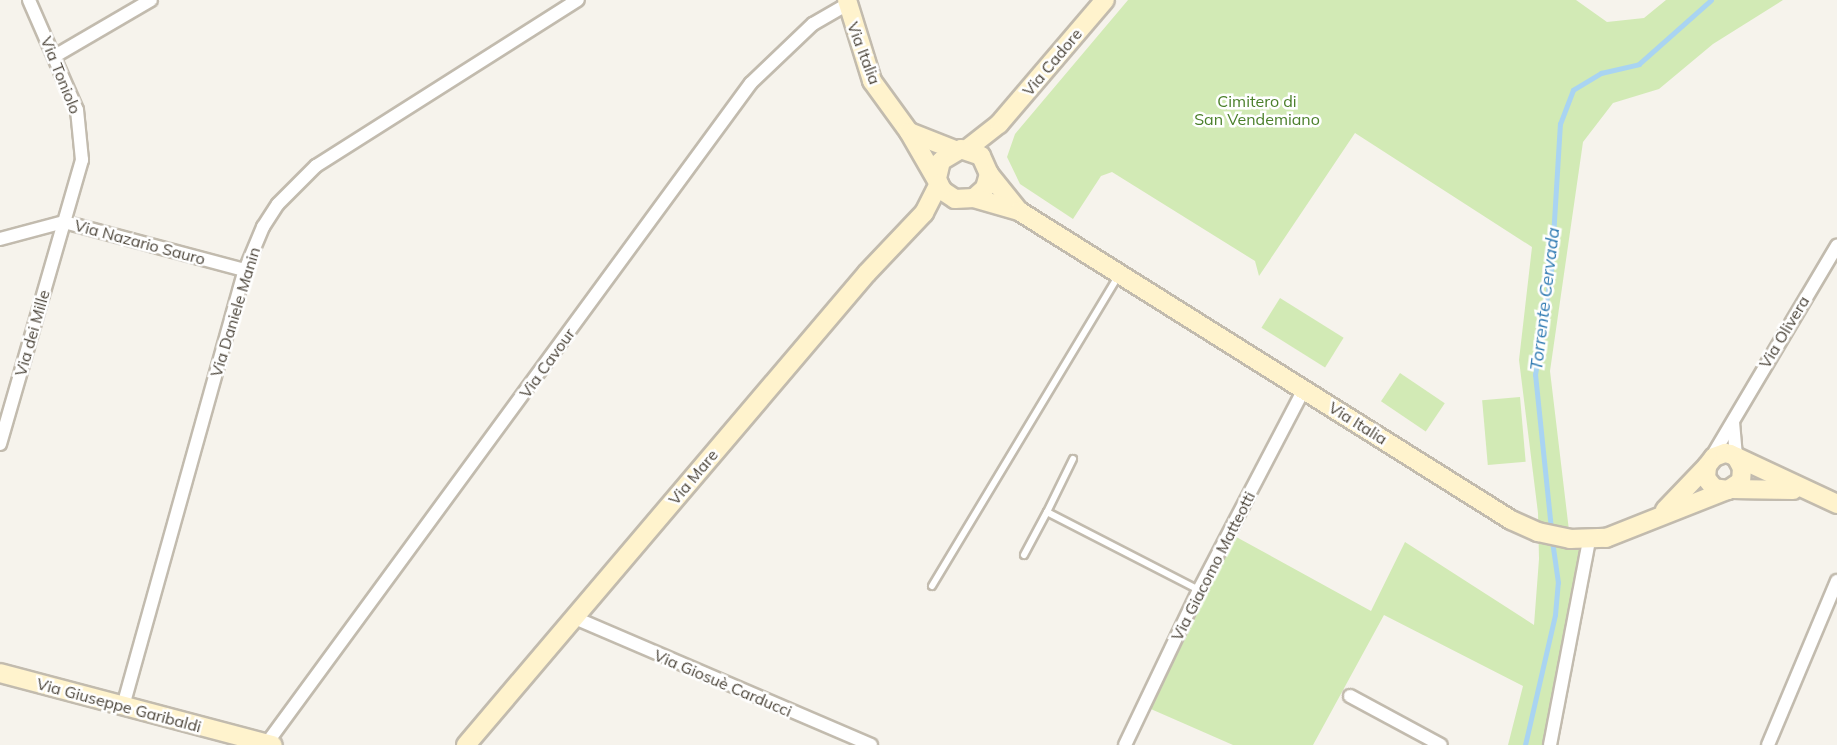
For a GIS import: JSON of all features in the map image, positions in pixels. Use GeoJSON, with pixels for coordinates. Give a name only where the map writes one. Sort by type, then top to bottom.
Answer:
{"type":"FeatureCollection","features":[{"type":"Feature","properties":{"kind":"street","name":"Via Toniolo"},"geometry":{"type":"LineString","coordinates":[[29,0],[77,110],[81,142],[79,173],[64,222]]}},
{"type":"Feature","properties":{"kind":"street"},"geometry":{"type":"LineString","coordinates":[[55,56],[151,0]]}},
{"type":"Feature","properties":{"kind":"street","name":"Via Daniele Manin"},"geometry":{"type":"LineString","coordinates":[[123,706],[245,270],[263,227],[278,204],[316,166],[578,0]]}},
{"type":"Feature","properties":{"kind":"street","name":"Via Cadore"},"geometry":{"type":"LineString","coordinates":[[938,181],[941,161],[999,124],[1105,0]]}},
{"type":"Feature","properties":{"kind":"street","name":"Via Italia"},"geometry":{"type":"LineString","coordinates":[[847,2],[872,81],[909,132],[938,181]]}},
{"type":"Feature","properties":{"kind":"street","name":"Via Cavour"},"geometry":{"type":"LineString","coordinates":[[270,744],[752,83],[813,24],[847,2]]}},
{"type":"Feature","properties":{"kind":"street","name":"Via Cadore"},"geometry":{"type":"LineString","coordinates":[[974,198],[985,188],[999,124]]}},
{"type":"Feature","properties":{"kind":"street"},"geometry":{"type":"LineString","coordinates":[[909,132],[961,150],[988,168]]}},
{"type":"Feature","properties":{"kind":"street","name":"Via Italia"},"geometry":{"type":"LineString","coordinates":[[988,168],[1019,211]]}},
{"type":"Feature","properties":{"kind":"street"},"geometry":{"type":"LineString","coordinates":[[938,181],[956,200],[974,198]]}},
{"type":"Feature","properties":{"kind":"street","name":"Via Mare"},"geometry":{"type":"LineString","coordinates":[[466,745],[859,282],[924,213],[938,181]]}},
{"type":"Feature","properties":{"kind":"street","name":"Via Italia"},"geometry":{"type":"LineString","coordinates":[[974,198],[1019,211],[1511,520],[1538,532],[1569,539],[1597,539]]}},
{"type":"Feature","properties":{"kind":"street","name":"Via Mare"},"geometry":{"type":"LineString","coordinates":[[924,213],[956,200]]}},
{"type":"Feature","properties":{"kind":"street","name":"Via Nazario Sauro"},"geometry":{"type":"LineString","coordinates":[[0,239],[64,222],[245,270]]}},
{"type":"Feature","properties":{"kind":"street","name":"Via dei Mille"},"geometry":{"type":"LineString","coordinates":[[0,444],[64,222]]}},
{"type":"Feature","properties":{"kind":"street","name":"Via Olivera"},"geometry":{"type":"LineString","coordinates":[[1708,463],[1837,246]]}},
{"type":"Feature","properties":{"kind":"street","name":"Via Giacomo Matteotti"},"geometry":{"type":"LineString","coordinates":[[1125,745],[1199,590],[1304,389]]}},
{"type":"Feature","properties":{"kind":"street"},"geometry":{"type":"LineString","coordinates":[[1728,490],[1743,475],[1736,457],[1734,421]]}},
{"type":"Feature","properties":{"kind":"street"},"geometry":{"type":"LineString","coordinates":[[1655,520],[1719,454],[1736,457],[1837,504]]}},
{"type":"Feature","properties":{"kind":"street"},"geometry":{"type":"LineString","coordinates":[[1708,463],[1709,483],[1728,490]]}},
{"type":"Feature","properties":{"kind":"street"},"geometry":{"type":"LineString","coordinates":[[1550,745],[1597,539],[1655,520],[1728,490],[1775,488],[1808,492]]}},
{"type":"Feature","properties":{"kind":"street"},"geometry":{"type":"LineString","coordinates":[[1768,745],[1837,581]]}},
{"type":"Feature","properties":{"kind":"street","name":"Via Giosuè Carducci"},"geometry":{"type":"LineString","coordinates":[[575,618],[871,745]]}},
{"type":"Feature","properties":{"kind":"street","name":"Via Giuseppe Garibaldi"},"geometry":{"type":"LineString","coordinates":[[0,673],[270,744]]}},
{"type":"Feature","properties":{"kind":"street"},"geometry":{"type":"LineString","coordinates":[[1350,696],[1441,745]]}},
{"type":"Feature","properties":{"kind":"lane"},"geometry":{"type":"LineString","coordinates":[[932,586],[1120,275]]}},
{"type":"Feature","properties":{"kind":"lane"},"geometry":{"type":"LineString","coordinates":[[1024,555],[1073,459]]}},
{"type":"Feature","properties":{"kind":"lane"},"geometry":{"type":"LineString","coordinates":[[1047,512],[1199,590]]}},
{"type":"Feature","properties":{"kind":"green space","name":"Cimitero di San Vendemiano"},"geometry":{"type":"Polygon","coordinates":[[[1128,0],[1576,0],[1607,22],[1644,18],[1666,0],[1783,0],[1713,44],[1659,89],[1613,103],[1583,142],[1550,371],[1570,539],[1589,541],[1556,745],[1508,745],[1523,686],[1384,615],[1313,745],[1233,745],[1144,706],[1229,533],[1371,611],[1405,542],[1534,625],[1539,559],[1538,513],[1519,360],[1532,247],[1355,133],[1259,276],[1255,261],[1112,172],[1101,176],[1073,219],[1020,184],[1007,157],[1015,134],[1128,0]]]}},
{"type":"Feature","properties":{"kind":"green space"},"geometry":{"type":"Polygon","coordinates":[[[1280,298],[1344,338],[1325,367],[1261,328],[1280,298]]]}},
{"type":"Feature","properties":{"kind":"green space"},"geometry":{"type":"Polygon","coordinates":[[[1400,373],[1445,403],[1426,431],[1381,401],[1400,373]]]}},
{"type":"Feature","properties":{"kind":"green space"},"geometry":{"type":"Polygon","coordinates":[[[1520,397],[1526,462],[1488,465],[1482,400],[1520,397]]]}},
{"type":"Feature","properties":{"kind":"waterway","name":"Torrente Cervada"},"geometry":{"type":"LineString","coordinates":[[1551,529],[1535,375],[1551,270],[1560,124],[1573,90],[1601,73],[1639,64],[1711,0]]}},
{"type":"Feature","properties":{"kind":"waterway","name":"Torrente Cervada"},"geometry":{"type":"LineString","coordinates":[[1525,745],[1555,615],[1558,583],[1552,541]]}}]}
